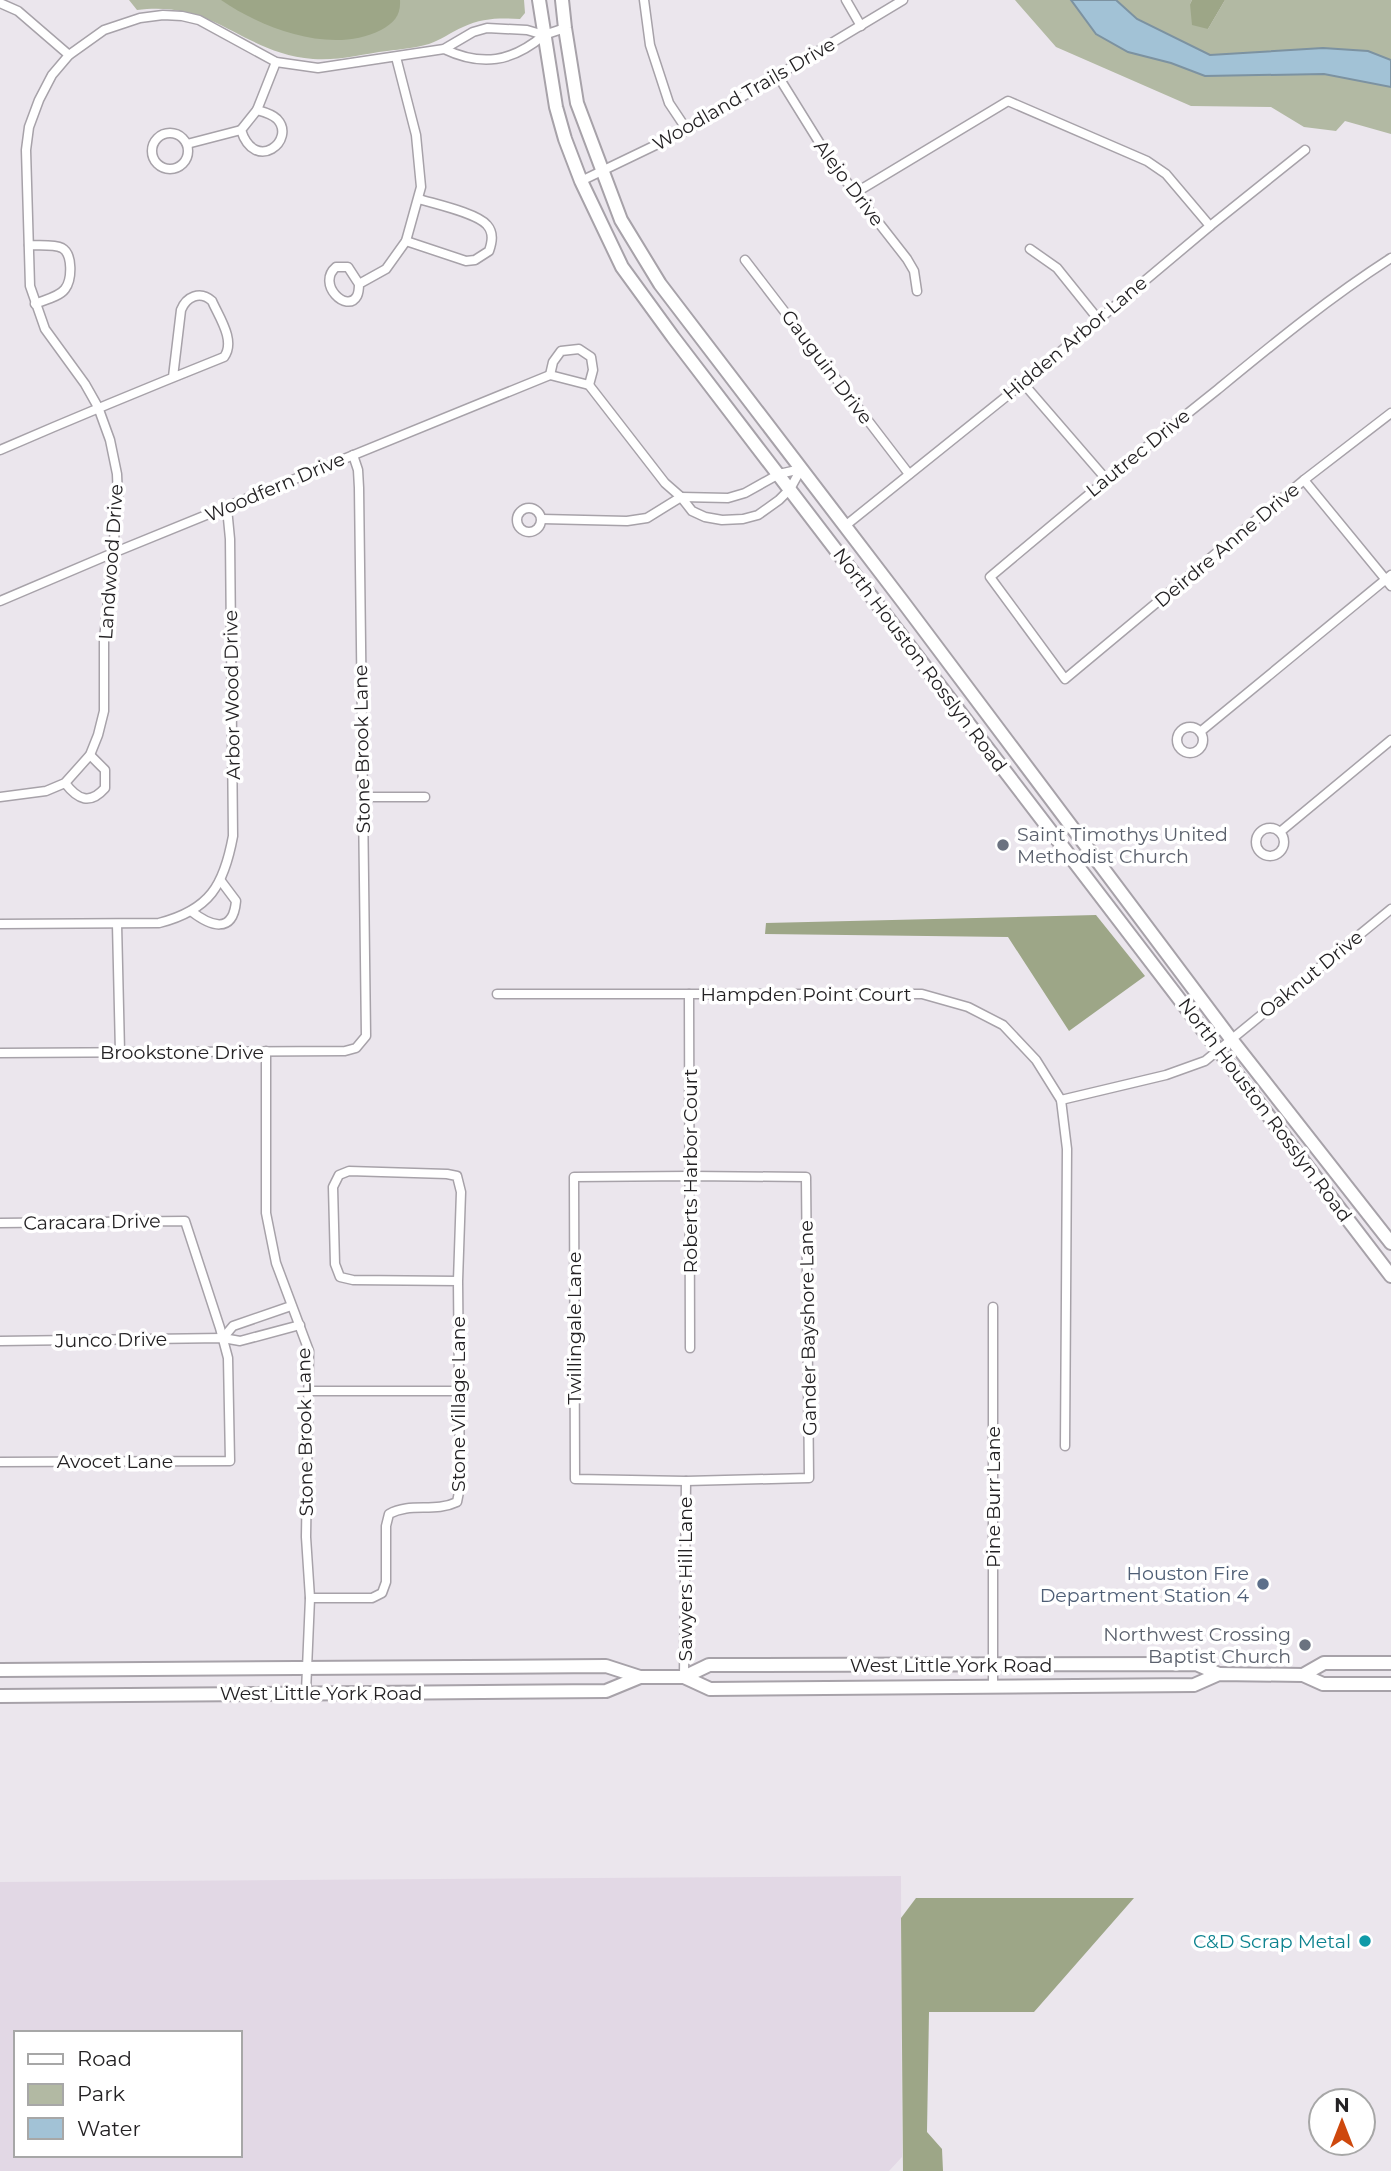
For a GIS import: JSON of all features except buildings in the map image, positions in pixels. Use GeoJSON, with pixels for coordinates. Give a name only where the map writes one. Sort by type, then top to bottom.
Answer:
{"type":"FeatureCollection","features":[{"type":"Feature","properties":{"kind":"main road","name":"North Houston Rosslyn Road"},"geometry":{"type":"LineString","coordinates":[[539,0],[556,107],[565,139],[601,227],[622,267],[1391,1276]]}},
{"type":"Feature","properties":{"kind":"main road","name":"North Houston Rosslyn Road"},"geometry":{"type":"LineString","coordinates":[[562,0],[577,103],[621,220],[660,284],[991,718],[1231,1039],[1391,1243]]}},
{"type":"Feature","properties":{"kind":"main road"},"geometry":{"type":"LineString","coordinates":[[673,337],[690,323]]}},
{"type":"Feature","properties":{"kind":"main road"},"geometry":{"type":"LineString","coordinates":[[886,614],[903,602]]}},
{"type":"Feature","properties":{"kind":"main road"},"geometry":{"type":"LineString","coordinates":[[970,725],[991,718]]}},
{"type":"Feature","properties":{"kind":"main road"},"geometry":{"type":"LineString","coordinates":[[1012,781],[1029,769]]}},
{"type":"Feature","properties":{"kind":"main road"},"geometry":{"type":"LineString","coordinates":[[1106,901],[1121,892]]}},
{"type":"Feature","properties":{"kind":"main road"},"geometry":{"type":"LineString","coordinates":[[1345,1214],[1360,1203]]}},
{"type":"Feature","properties":{"kind":"main road"},"geometry":{"type":"LineString","coordinates":[[1387,1663],[1387,1684]]}},
{"type":"Feature","properties":{"kind":"main road","name":"West Little York Road"},"geometry":{"type":"LineString","coordinates":[[1303,1675],[1324,1664],[1387,1663]]}},
{"type":"Feature","properties":{"kind":"main road","name":"West Little York Road"},"geometry":{"type":"LineString","coordinates":[[0,1696],[606,1691],[640,1678],[684,1677],[709,1665],[1196,1664],[1219,1675]]}},
{"type":"Feature","properties":{"kind":"main road"},"geometry":{"type":"LineString","coordinates":[[813,1665],[815,1689]]}},
{"type":"Feature","properties":{"kind":"main road","name":"West Little York Road"},"geometry":{"type":"LineString","coordinates":[[0,1670],[606,1666],[640,1678]]}},
{"type":"Feature","properties":{"kind":"main road"},"geometry":{"type":"LineString","coordinates":[[96,1669],[97,1695]]}},
{"type":"Feature","properties":{"kind":"main road","name":"West Little York Road"},"geometry":{"type":"LineString","coordinates":[[684,1677],[710,1689],[1194,1685],[1219,1675],[1303,1675],[1323,1684],[1387,1684]]}},
{"type":"Feature","properties":{"kind":"street"},"geometry":{"type":"LineString","coordinates":[[644,0],[650,46],[668,103],[687,130]]}},
{"type":"Feature","properties":{"kind":"street"},"geometry":{"type":"LineString","coordinates":[[846,0],[862,26]]}},
{"type":"Feature","properties":{"kind":"street","name":"Woodland Trails Drive"},"geometry":{"type":"LineString","coordinates":[[581,181],[687,130],[903,0]]}},
{"type":"Feature","properties":{"kind":"street"},"geometry":{"type":"LineString","coordinates":[[4,2],[69,55],[117,24],[140,18],[181,16],[199,20],[276,62],[318,68],[444,49],[473,32],[491,28],[527,30],[544,35]]}},
{"type":"Feature","properties":{"kind":"street"},"geometry":{"type":"LineString","coordinates":[[444,49],[471,59],[506,58],[521,52],[544,35],[565,28]]}},
{"type":"Feature","properties":{"kind":"street","name":"Landwood Drive"},"geometry":{"type":"LineString","coordinates":[[65,783],[90,755],[104,711],[104,640],[118,499],[117,474],[110,440],[98,407],[85,384],[45,329],[30,286],[26,150],[29,127],[52,75],[69,55]]}},
{"type":"Feature","properties":{"kind":"street"},"geometry":{"type":"LineString","coordinates":[[359,284],[386,269],[406,241],[419,199],[421,187],[416,135],[397,57]]}},
{"type":"Feature","properties":{"kind":"street"},"geometry":{"type":"LineString","coordinates":[[187,144],[241,130],[257,110],[276,62]]}},
{"type":"Feature","properties":{"kind":"street","name":"Alejo Drive"},"geometry":{"type":"LineString","coordinates":[[778,76],[810,130],[907,259],[914,271],[917,291]]}},
{"type":"Feature","properties":{"kind":"street"},"geometry":{"type":"LineString","coordinates":[[855,193],[1008,101],[1147,161],[1166,174],[1210,226]]}},
{"type":"Feature","properties":{"kind":"street"},"geometry":{"type":"LineString","coordinates":[[241,130],[246,143],[256,151],[269,151],[279,143],[282,130],[280,124],[271,115],[257,110]]}},
{"type":"Feature","properties":{"kind":"street"},"geometry":{"type":"LineString","coordinates":[[166,133],[179,135],[187,144],[189,150],[186,161],[177,169],[165,169],[152,158],[153,145],[166,133]]}},
{"type":"Feature","properties":{"kind":"street","name":"Hidden Arbor Lane"},"geometry":{"type":"LineString","coordinates":[[845,526],[1305,150]]}},
{"type":"Feature","properties":{"kind":"street"},"geometry":{"type":"LineString","coordinates":[[406,241],[466,261],[474,260],[489,251],[492,234],[486,224],[477,218],[419,199]]}},
{"type":"Feature","properties":{"kind":"street"},"geometry":{"type":"LineString","coordinates":[[29,245],[61,248],[70,260],[65,289],[35,304]]}},
{"type":"Feature","properties":{"kind":"street"},"geometry":{"type":"LineString","coordinates":[[1030,249],[1057,268],[1098,319]]}},
{"type":"Feature","properties":{"kind":"street","name":"Lautrec Drive"},"geometry":{"type":"LineString","coordinates":[[1065,679],[990,577],[1294,327],[1360,277],[1391,258]]}},
{"type":"Feature","properties":{"kind":"street","name":"Gauguin Drive"},"geometry":{"type":"LineString","coordinates":[[745,260],[909,474]]}},
{"type":"Feature","properties":{"kind":"street"},"geometry":{"type":"LineString","coordinates":[[336,267],[348,267],[359,284],[357,296],[345,302],[340,300],[329,284],[328,277],[336,267]]}},
{"type":"Feature","properties":{"kind":"street"},"geometry":{"type":"LineString","coordinates":[[0,450],[98,407],[224,357],[228,353],[229,340],[212,301],[207,296],[196,296],[184,302],[173,377]]}},
{"type":"Feature","properties":{"kind":"street"},"geometry":{"type":"LineString","coordinates":[[589,385],[592,357],[579,349],[561,351],[553,362],[550,375],[589,385],[665,483],[692,511],[705,517],[722,520],[758,515],[790,489],[801,469]]}},
{"type":"Feature","properties":{"kind":"street","name":"Woodfern Drive"},"geometry":{"type":"LineString","coordinates":[[0,601],[550,375]]}},
{"type":"Feature","properties":{"kind":"street"},"geometry":{"type":"LineString","coordinates":[[1023,383],[1106,480]]}},
{"type":"Feature","properties":{"kind":"street","name":"Deirdre Anne Drive"},"geometry":{"type":"LineString","coordinates":[[1065,679],[1304,480],[1391,414]]}},
{"type":"Feature","properties":{"kind":"street","name":"Stone Brook Lane"},"geometry":{"type":"LineString","coordinates":[[353,455],[358,470],[359,488],[366,1022],[366,1036],[360,1042]]}},
{"type":"Feature","properties":{"kind":"street"},"geometry":{"type":"LineString","coordinates":[[542,519],[627,521],[646,518],[681,497],[728,498],[745,494],[779,474],[801,469]]}},
{"type":"Feature","properties":{"kind":"street"},"geometry":{"type":"LineString","coordinates":[[1200,732],[1389,580],[1304,480]]}},
{"type":"Feature","properties":{"kind":"street","name":"Arbor Wood Drive"},"geometry":{"type":"LineString","coordinates":[[0,924],[159,923],[191,911],[208,898],[221,881],[233,836],[230,539],[227,508]]}},
{"type":"Feature","properties":{"kind":"street"},"geometry":{"type":"LineString","coordinates":[[1280,832],[1391,740]]}},
{"type":"Feature","properties":{"kind":"street"},"geometry":{"type":"LineString","coordinates":[[0,797],[46,791],[65,783],[73,794],[83,799],[99,796],[105,788],[105,770],[90,755]]}},
{"type":"Feature","properties":{"kind":"street"},"geometry":{"type":"LineString","coordinates":[[362,797],[425,797]]}},
{"type":"Feature","properties":{"kind":"street"},"geometry":{"type":"LineString","coordinates":[[191,911],[204,922],[224,924],[235,910],[236,901],[221,881]]}},
{"type":"Feature","properties":{"kind":"street","name":"Oaknut Drive"},"geometry":{"type":"LineString","coordinates":[[1061,1100],[1166,1075],[1205,1061],[1391,909]]}},
{"type":"Feature","properties":{"kind":"street"},"geometry":{"type":"LineString","coordinates":[[117,924],[120,1052]]}},
{"type":"Feature","properties":{"kind":"street","name":"Hampden Point Court"},"geometry":{"type":"LineString","coordinates":[[497,994],[922,994],[968,1007],[1003,1025],[1036,1060],[1061,1100],[1067,1149],[1065,1446]]}},
{"type":"Feature","properties":{"kind":"street","name":"Roberts Harbor Court"},"geometry":{"type":"LineString","coordinates":[[689,994],[690,1348]]}},
{"type":"Feature","properties":{"kind":"street","name":"Brookstone Drive"},"geometry":{"type":"LineString","coordinates":[[0,1053],[345,1051],[356,1048],[360,1042]]}},
{"type":"Feature","properties":{"kind":"street","name":"Stone Brook Lane"},"geometry":{"type":"LineString","coordinates":[[266,1051],[266,1213],[276,1264],[309,1351],[306,1538],[310,1598],[306,1692]]}},
{"type":"Feature","properties":{"kind":"street","name":"Stone Village Lane"},"geometry":{"type":"LineString","coordinates":[[310,1598],[372,1598],[382,1593],[386,1582],[386,1527],[389,1514],[400,1508],[445,1507],[457,1502],[460,1487],[458,1281],[461,1192],[457,1177],[447,1174],[349,1171],[338,1177],[333,1187],[335,1265],[340,1277],[353,1280],[458,1281]]}},
{"type":"Feature","properties":{"kind":"street","name":"Gander Bayshore Lane"},"geometry":{"type":"LineString","coordinates":[[686,1481],[809,1478],[806,1177],[690,1176]]}},
{"type":"Feature","properties":{"kind":"street","name":"Twillingale Lane"},"geometry":{"type":"LineString","coordinates":[[686,1481],[575,1479],[574,1177],[690,1176]]}},
{"type":"Feature","properties":{"kind":"street","name":"Caracara Drive"},"geometry":{"type":"LineString","coordinates":[[0,1223],[185,1221],[223,1338]]}},
{"type":"Feature","properties":{"kind":"street"},"geometry":{"type":"LineString","coordinates":[[223,1338],[233,1326],[291,1306]]}},
{"type":"Feature","properties":{"kind":"street","name":"Pine Burr Lane"},"geometry":{"type":"LineString","coordinates":[[993,1307],[993,1687]]}},
{"type":"Feature","properties":{"kind":"street","name":"Junco Drive"},"geometry":{"type":"LineString","coordinates":[[0,1341],[223,1338],[240,1342],[300,1325]]}},
{"type":"Feature","properties":{"kind":"street","name":"Avocet Lane"},"geometry":{"type":"LineString","coordinates":[[0,1462],[230,1461],[228,1359],[223,1338]]}},
{"type":"Feature","properties":{"kind":"street"},"geometry":{"type":"LineString","coordinates":[[309,1391],[459,1391]]}},
{"type":"Feature","properties":{"kind":"street","name":"Sawyers Hill Lane"},"geometry":{"type":"LineString","coordinates":[[684,1677],[686,1481]]}},
{"type":"Feature","properties":{"kind":"shaded area"},"geometry":{"type":"Polygon","coordinates":[[[901,1876],[902,2157],[889,2171],[0,2171],[0,1882],[901,1876]]]}},
{"type":"Feature","properties":{"kind":"green space"},"geometry":{"type":"Polygon","coordinates":[[[129,0],[524,0],[525,13],[520,19],[491,19],[470,24],[424,45],[350,57],[313,59],[288,55],[266,47],[188,13],[164,9],[137,10],[129,0]]]}},
{"type":"Feature","properties":{"kind":"green space"},"geometry":{"type":"Polygon","coordinates":[[[221,0],[400,0],[400,5],[396,18],[381,30],[362,37],[341,40],[320,39],[277,29],[221,0]]]}},
{"type":"Feature","properties":{"kind":"green space"},"geometry":{"type":"Polygon","coordinates":[[[1015,0],[1192,0],[1190,4],[1208,29],[1225,0],[1391,0],[1391,134],[1345,121],[1336,131],[1304,127],[1271,107],[1191,106],[1056,47],[1015,0]]]}},
{"type":"Feature","properties":{"kind":"green space"},"geometry":{"type":"Polygon","coordinates":[[[1192,0],[1225,0],[1208,29],[1192,25],[1192,0]]]}},
{"type":"Feature","properties":{"kind":"green space"},"geometry":{"type":"Polygon","coordinates":[[[1096,915],[1145,976],[1069,1031],[1008,937],[765,934],[766,923],[1096,915]]]}},
{"type":"Feature","properties":{"kind":"green space"},"geometry":{"type":"Polygon","coordinates":[[[916,1898],[1134,1898],[1034,2012],[929,2012],[927,2132],[942,2149],[943,2171],[903,2171],[901,1918],[916,1898]]]}},
{"type":"Feature","properties":{"kind":"water"},"geometry":{"type":"Polygon","coordinates":[[[1071,0],[1116,0],[1137,19],[1210,55],[1323,48],[1368,51],[1391,60],[1391,87],[1324,74],[1205,76],[1171,63],[1128,52],[1096,34],[1071,0]]]}},
{"type":"Feature","properties":{"kind":"place","name":"Saint Timothys United Methodist Church"},"geometry":{"type":"Point","coordinates":[1003,845]}},
{"type":"Feature","properties":{"kind":"place","name":"Houston Fire Department Station 4"},"geometry":{"type":"Point","coordinates":[1263,1584]}},
{"type":"Feature","properties":{"kind":"place","name":"Northwest Crossing Baptist Church"},"geometry":{"type":"Point","coordinates":[1305,1645]}},
{"type":"Feature","properties":{"kind":"place","name":"C&D Scrap Metal"},"geometry":{"type":"Point","coordinates":[1365,1941]}}]}
